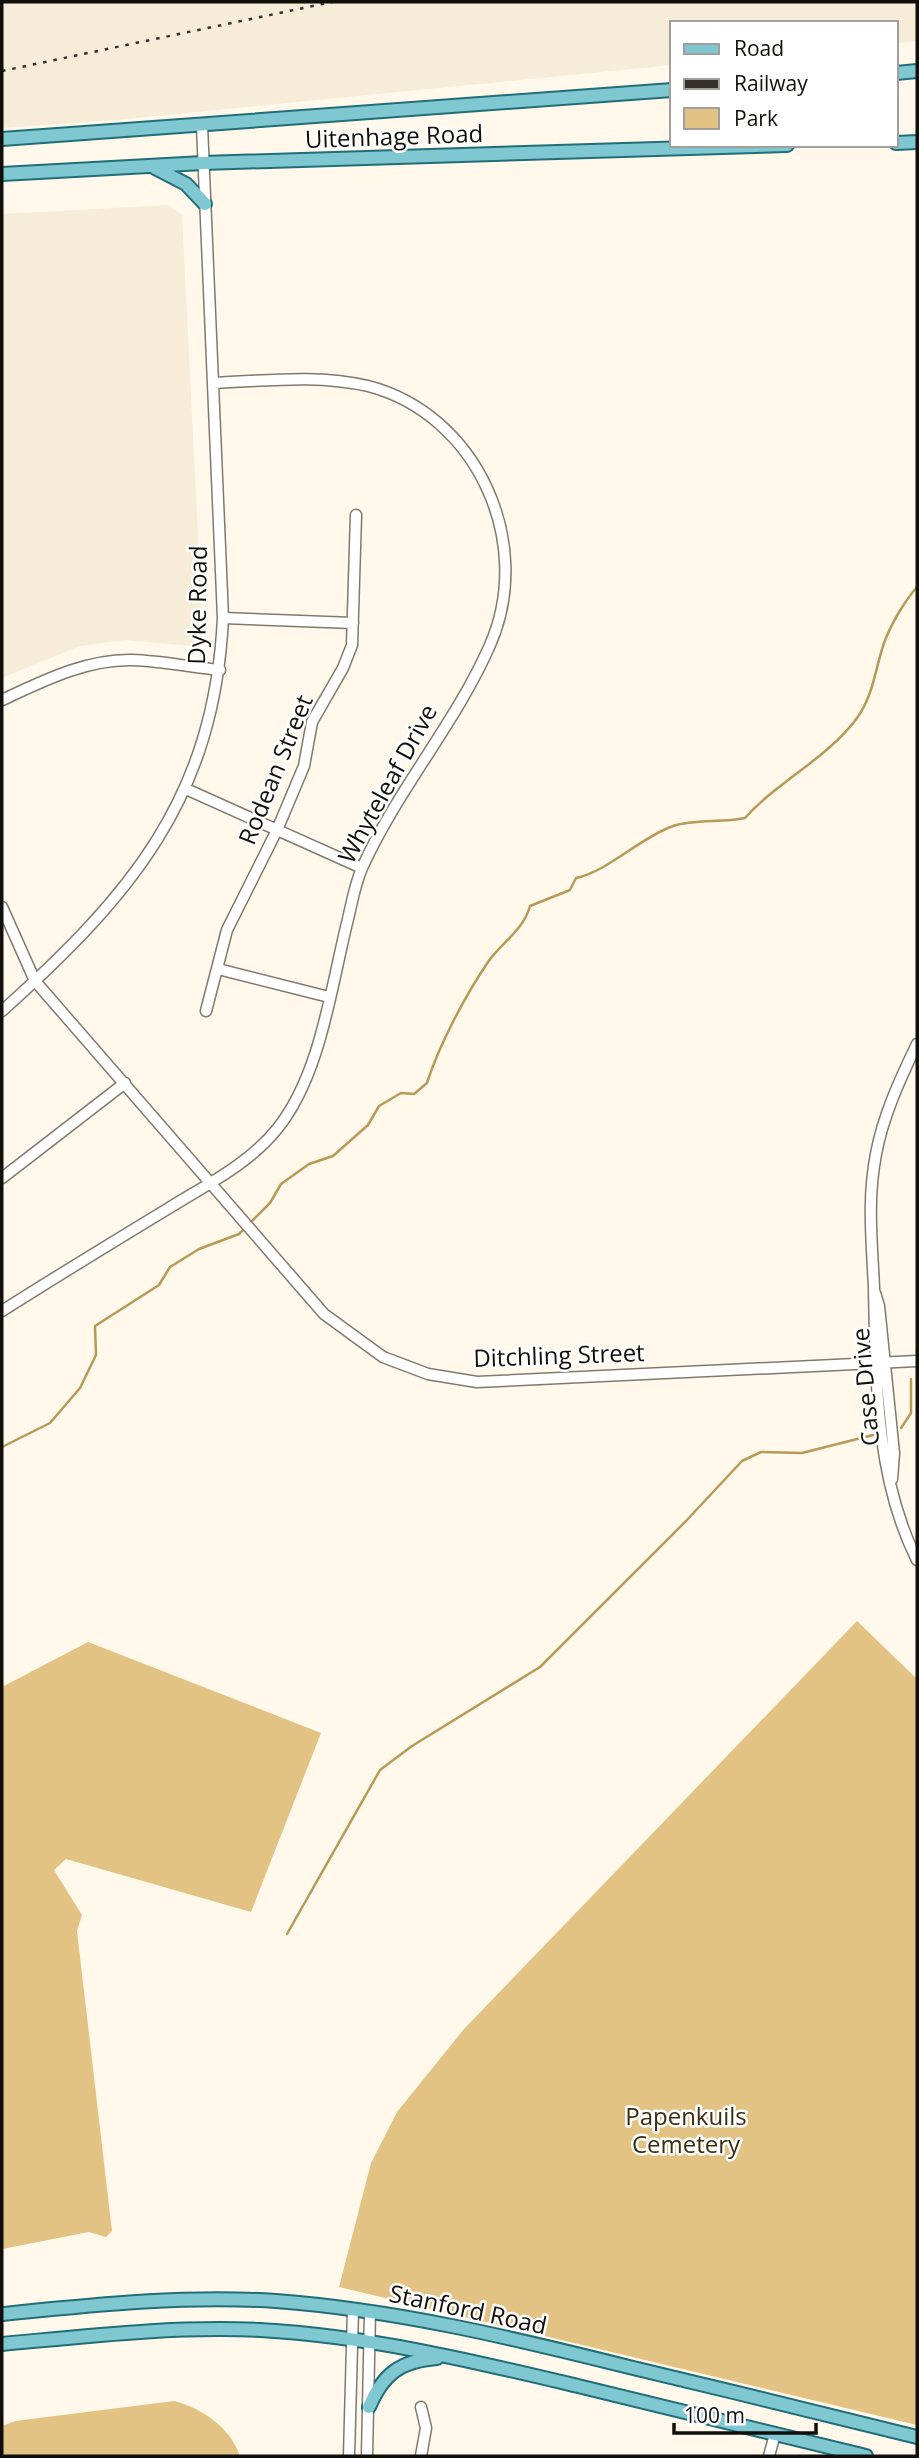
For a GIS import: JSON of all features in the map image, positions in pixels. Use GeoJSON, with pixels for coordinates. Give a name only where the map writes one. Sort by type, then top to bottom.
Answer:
{"type":"FeatureCollection","features":[{"type":"Feature","properties":{"kind":"main road"},"geometry":{"type":"LineString","coordinates":[[898,72],[917,71]]}},
{"type":"Feature","properties":{"kind":"main road","name":"Uitenhage Road"},"geometry":{"type":"LineString","coordinates":[[2,139],[202,127],[670,90]]}},
{"type":"Feature","properties":{"kind":"main road"},"geometry":{"type":"LineString","coordinates":[[898,143],[917,142]]}},
{"type":"Feature","properties":{"kind":"main road","name":"Uitenhage Road"},"geometry":{"type":"LineString","coordinates":[[2,174],[203,163],[722,147]]}},
{"type":"Feature","properties":{"kind":"main road"},"geometry":{"type":"LineString","coordinates":[[152,166],[176,177],[205,204]]}},
{"type":"Feature","properties":{"kind":"main road","name":"Stanford Road"},"geometry":{"type":"LineString","coordinates":[[2,2314],[98,2304],[217,2300],[278,2301],[370,2311],[460,2327],[917,2437]]}},
{"type":"Feature","properties":{"kind":"main road","name":"Stanford Road"},"geometry":{"type":"LineString","coordinates":[[2,2344],[72,2335],[201,2329],[261,2330],[368,2341],[456,2357],[866,2456]]}},
{"type":"Feature","properties":{"kind":"main road"},"geometry":{"type":"LineString","coordinates":[[369,2407],[381,2382],[399,2366],[421,2359],[456,2357]]}},
{"type":"Feature","properties":{"kind":"street","name":"Dyke Road"},"geometry":{"type":"LineString","coordinates":[[2,1011],[121,894],[161,838],[186,789],[206,734],[220,670],[223,618],[202,127]]}},
{"type":"Feature","properties":{"kind":"street","name":"Whyteleaf Drive"},"geometry":{"type":"LineString","coordinates":[[2,1311],[211,1182],[266,1141],[290,1109],[309,1073],[362,868],[491,643],[505,583],[503,543],[495,506],[476,466],[440,423],[405,400],[369,387],[328,380],[213,383]]}},
{"type":"Feature","properties":{"kind":"street","name":"Rodean Street"},"geometry":{"type":"LineString","coordinates":[[206,1012],[227,930],[277,830],[304,766],[312,722],[348,657],[354,623],[356,515]]}},
{"type":"Feature","properties":{"kind":"street"},"geometry":{"type":"LineString","coordinates":[[223,618],[354,623]]}},
{"type":"Feature","properties":{"kind":"street"},"geometry":{"type":"LineString","coordinates":[[2,700],[74,669],[97,663],[133,660],[220,670]]}},
{"type":"Feature","properties":{"kind":"street"},"geometry":{"type":"LineString","coordinates":[[186,789],[362,868]]}},
{"type":"Feature","properties":{"kind":"street","name":"Ditchling Street"},"geometry":{"type":"LineString","coordinates":[[2,907],[35,981],[316,1305],[342,1329],[383,1357],[428,1374],[477,1382],[917,1362]]}},
{"type":"Feature","properties":{"kind":"street"},"geometry":{"type":"LineString","coordinates":[[218,969],[329,997]]}},
{"type":"Feature","properties":{"kind":"street","name":"Case Drive"},"geometry":{"type":"LineString","coordinates":[[917,1044],[894,1095],[876,1156],[869,1229],[874,1291],[879,1306],[881,1365],[894,1453],[892,1480],[900,1517],[917,1560]]}},
{"type":"Feature","properties":{"kind":"street"},"geometry":{"type":"LineString","coordinates":[[2,1178],[125,1083]]}},
{"type":"Feature","properties":{"kind":"street"},"geometry":{"type":"LineString","coordinates":[[349,2456],[353,2309]]}},
{"type":"Feature","properties":{"kind":"street"},"geometry":{"type":"LineString","coordinates":[[367,2456],[370,2311]]}},
{"type":"Feature","properties":{"kind":"street"},"geometry":{"type":"LineString","coordinates":[[421,2407],[426,2428],[421,2456]]}},
{"type":"Feature","properties":{"kind":"street"},"geometry":{"type":"LineString","coordinates":[[769,2456],[775,2434]]}},
{"type":"Feature","properties":{"kind":"shaded area"},"geometry":{"type":"Polygon","coordinates":[[[2,2],[917,2],[917,41],[898,43],[898,21],[670,21],[670,65],[116,120],[2,128],[2,2]]]}},
{"type":"Feature","properties":{"kind":"shaded area"},"geometry":{"type":"Polygon","coordinates":[[[168,205],[182,215],[203,634],[190,646],[126,640],[80,646],[2,678],[2,214],[168,205]]]}},
{"type":"Feature","properties":{"kind":"green space","name":"Papenkuils Cemetery"},"geometry":{"type":"Polygon","coordinates":[[[857,1621],[917,1679],[917,2425],[339,2287],[371,2163],[397,2112],[464,2029],[857,1621]]]}},
{"type":"Feature","properties":{"kind":"green space"},"geometry":{"type":"Polygon","coordinates":[[[88,1642],[321,1733],[251,1912],[66,1859],[54,1870],[82,1915],[77,1931],[112,2231],[106,2237],[89,2232],[2,2249],[2,1687],[88,1642]]]}},
{"type":"Feature","properties":{"kind":"green space"},"geometry":{"type":"Polygon","coordinates":[[[174,2401],[205,2414],[223,2428],[240,2456],[2,2456],[2,2426],[15,2421],[174,2401]]]}},
{"type":"Feature","properties":{"kind":"waterway"},"geometry":{"type":"LineString","coordinates":[[2,1447],[50,1423],[80,1388],[96,1355],[95,1326],[159,1285],[170,1267],[199,1249],[239,1234],[270,1203],[281,1184],[309,1164],[333,1156],[368,1125],[379,1106],[401,1093],[414,1094],[427,1083],[453,1021],[470,990],[488,962],[517,929],[530,906],[570,890],[576,878],[600,869],[673,826],[745,818],[772,792],[832,745],[863,709],[887,636],[917,587]]}},
{"type":"Feature","properties":{"kind":"waterway"},"geometry":{"type":"LineString","coordinates":[[901,1428],[911,1413],[911,1379]]}},
{"type":"Feature","properties":{"kind":"waterway"},"geometry":{"type":"LineString","coordinates":[[287,1934],[380,1770],[412,1746],[540,1667],[742,1461],[761,1452],[802,1453],[873,1435]]}},
{"type":"Feature","properties":{"kind":"railway"},"geometry":{"type":"LineString","coordinates":[[2,71],[332,2]]}}]}
